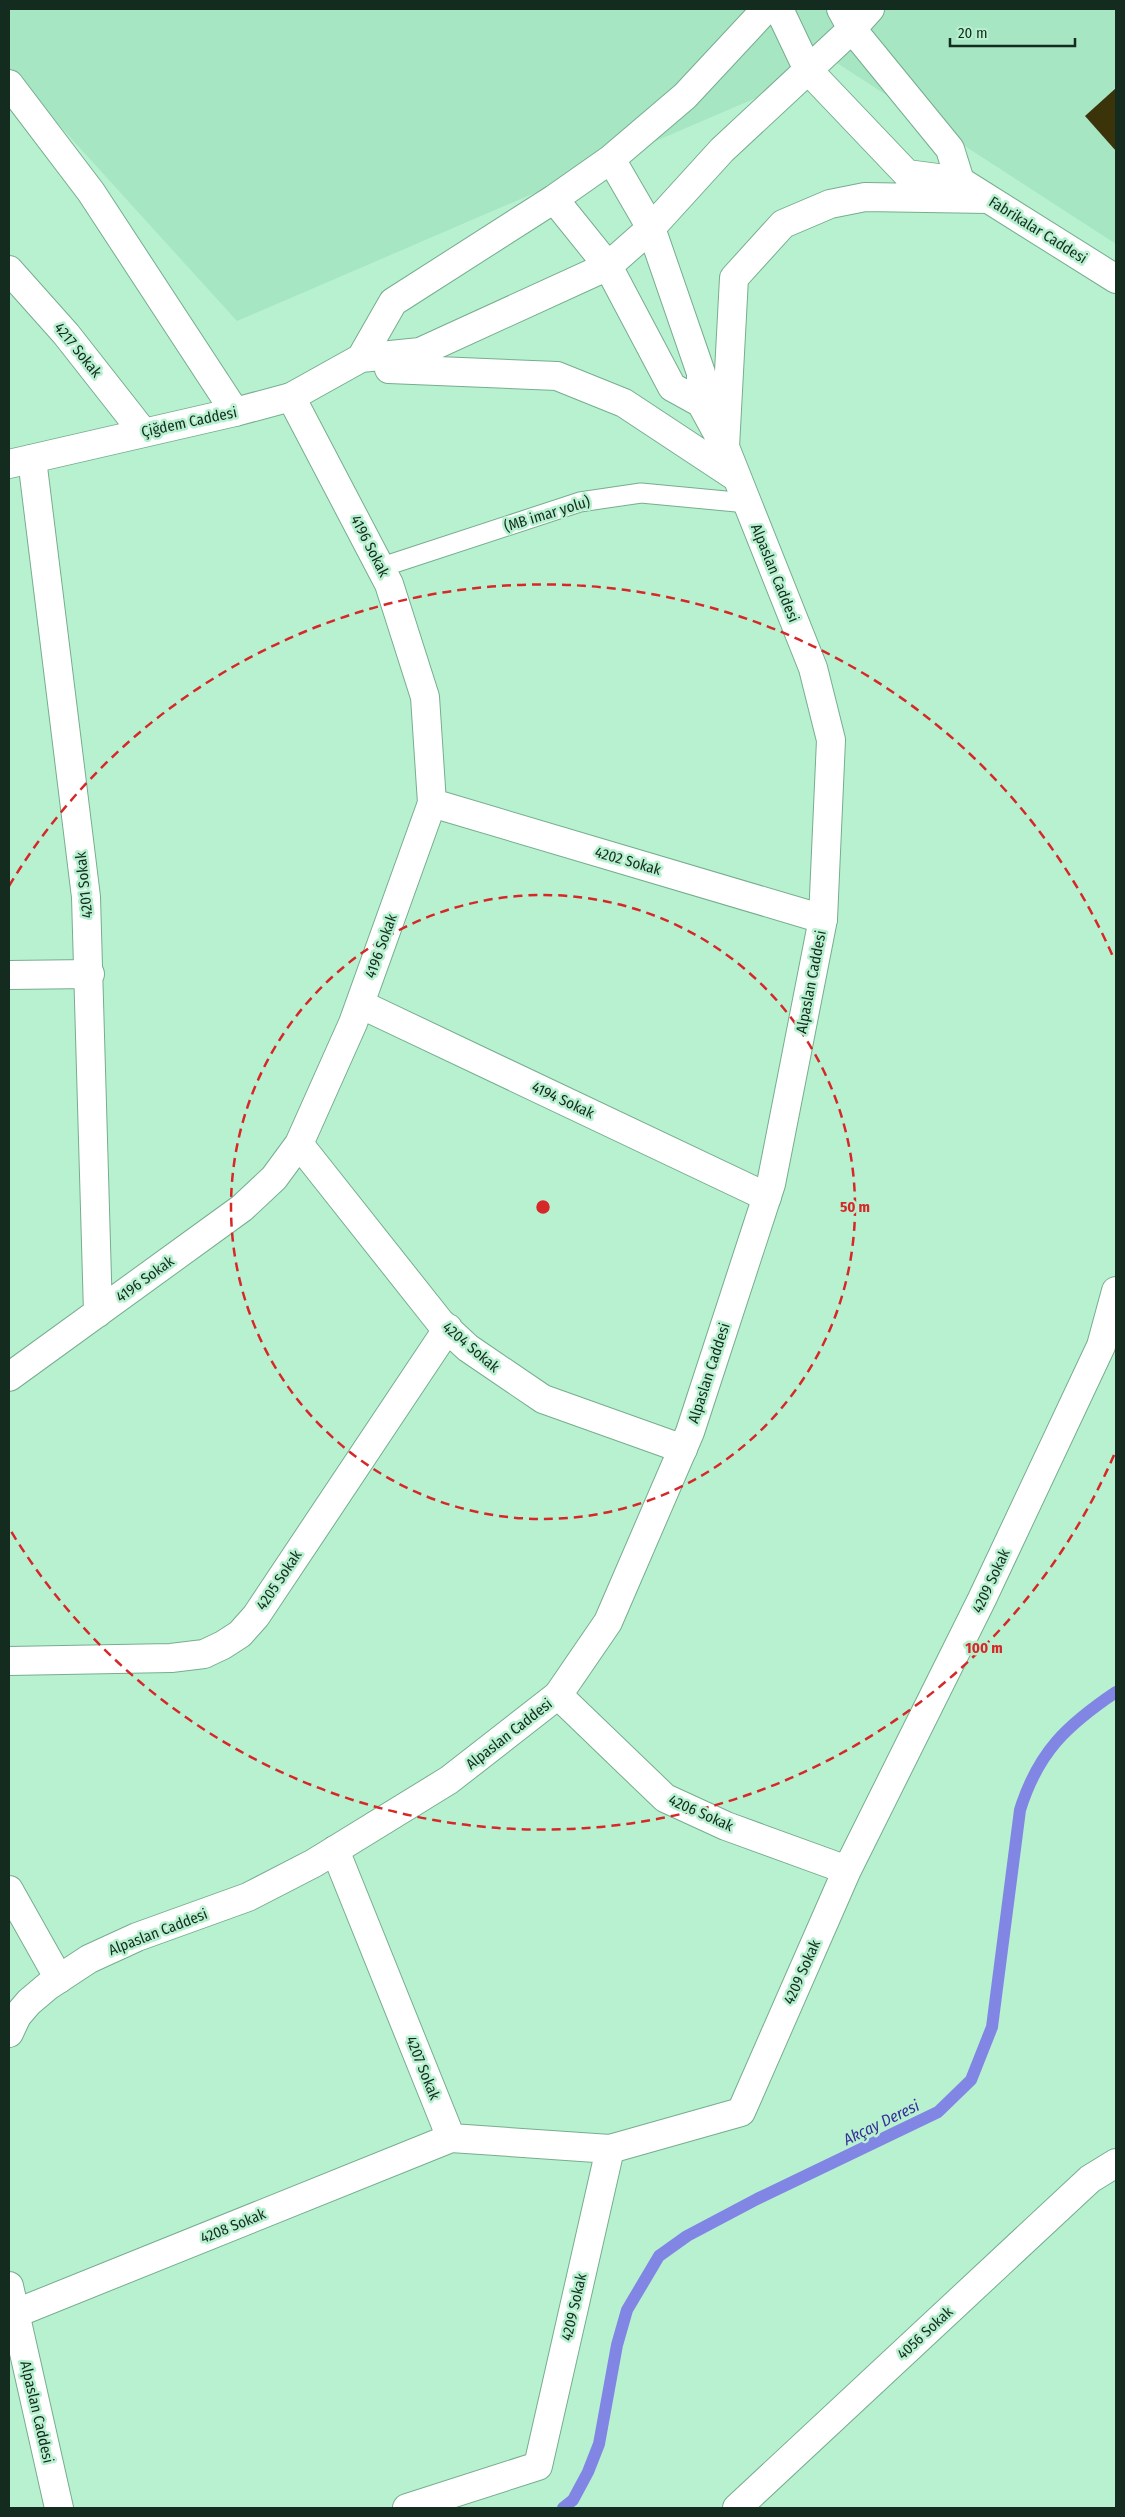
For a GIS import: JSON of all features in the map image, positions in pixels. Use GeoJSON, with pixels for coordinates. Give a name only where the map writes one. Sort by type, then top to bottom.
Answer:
{"type":"FeatureCollection","features":[{"type":"Feature","properties":{"kind":"street"},"geometry":{"type":"LineString","coordinates":[[353,362],[393,302],[554,199],[611,159],[685,96],[766,9]]}},
{"type":"Feature","properties":{"kind":"street"},"geometry":{"type":"LineString","coordinates":[[779,9],[808,70],[907,174],[960,181],[950,149],[846,19]]}},
{"type":"Feature","properties":{"kind":"street"},"geometry":{"type":"LineString","coordinates":[[353,362],[420,352],[608,266],[651,228],[722,150],[808,70],[846,19],[870,9]]}},
{"type":"Feature","properties":{"kind":"street"},"geometry":{"type":"LineString","coordinates":[[9,84],[91,192],[235,412]]}},
{"type":"Feature","properties":{"kind":"street"},"geometry":{"type":"LineString","coordinates":[[611,159],[651,228],[701,373],[701,404]]}},
{"type":"Feature","properties":{"kind":"street","name":"Fabrikalar Caddesi"},"geometry":{"type":"LineString","coordinates":[[960,181],[1116,280]]}},
{"type":"Feature","properties":{"kind":"street"},"geometry":{"type":"LineString","coordinates":[[725,447],[734,278],[783,224],[830,204],[865,197],[988,199]]}},
{"type":"Feature","properties":{"kind":"street"},"geometry":{"type":"LineString","coordinates":[[554,199],[608,266],[672,387],[701,404]]}},
{"type":"Feature","properties":{"kind":"street","name":"4217 Sokak"},"geometry":{"type":"LineString","coordinates":[[9,270],[66,334],[144,432]]}},
{"type":"Feature","properties":{"kind":"street"},"geometry":{"type":"LineString","coordinates":[[353,362],[557,376],[624,403],[736,477]]}},
{"type":"Feature","properties":{"kind":"street","name":"Çiğdem Caddesi"},"geometry":{"type":"LineString","coordinates":[[20,462],[235,412],[291,396],[353,362]]}},
{"type":"Feature","properties":{"kind":"street","name":"4196 Sokak"},"geometry":{"type":"LineString","coordinates":[[9,1378],[242,1208],[274,1178],[299,1144],[360,1004],[432,803],[424,697],[389,584],[382,567],[291,396]]}},
{"type":"Feature","properties":{"kind":"street","name":"Alpaslan Caddesi"},"geometry":{"type":"LineString","coordinates":[[9,2033],[17,2016],[29,2002],[89,1959],[137,1936],[248,1897],[335,1850],[449,1780],[558,1695],[608,1622],[682,1449],[766,1197],[823,919],[831,740],[813,668],[725,447],[701,404]]}},
{"type":"Feature","properties":{"kind":"street","name":"4201 Sokak"},"geometry":{"type":"LineString","coordinates":[[20,462],[86,897],[90,974],[98,1313]]}},
{"type":"Feature","properties":{"kind":"street","name":"4202 Sokak"},"geometry":{"type":"LineString","coordinates":[[432,803],[823,919]]}},
{"type":"Feature","properties":{"kind":"street"},"geometry":{"type":"LineString","coordinates":[[9,975],[90,974]]}},
{"type":"Feature","properties":{"kind":"street","name":"4194 Sokak"},"geometry":{"type":"LineString","coordinates":[[360,1004],[766,1197]]}},
{"type":"Feature","properties":{"kind":"street","name":"4204 Sokak"},"geometry":{"type":"LineString","coordinates":[[299,1144],[448,1328],[468,1348],[543,1399],[682,1449]]}},
{"type":"Feature","properties":{"kind":"street","name":"4209 Sokak"},"geometry":{"type":"LineString","coordinates":[[406,2508],[538,2466],[610,2149],[741,2112],[847,1870],[982,1599],[1097,1354],[1116,1291]]}},
{"type":"Feature","properties":{"kind":"street","name":"4205 Sokak"},"geometry":{"type":"LineString","coordinates":[[9,1661],[172,1658],[204,1654],[240,1634],[256,1616],[448,1328]]}},
{"type":"Feature","properties":{"kind":"street","name":"4206 Sokak"},"geometry":{"type":"LineString","coordinates":[[558,1695],[665,1798],[726,1826],[847,1870]]}},
{"type":"Feature","properties":{"kind":"street","name":"4207 Sokak"},"geometry":{"type":"LineString","coordinates":[[335,1850],[451,2138]]}},
{"type":"Feature","properties":{"kind":"street"},"geometry":{"type":"LineString","coordinates":[[9,1890],[60,1979]]}},
{"type":"Feature","properties":{"kind":"street"},"geometry":{"type":"LineString","coordinates":[[451,2138],[610,2149]]}},
{"type":"Feature","properties":{"kind":"street","name":"4208 Sokak"},"geometry":{"type":"LineString","coordinates":[[14,2314],[451,2138]]}},
{"type":"Feature","properties":{"kind":"street","name":"4056 Sokak"},"geometry":{"type":"LineString","coordinates":[[737,2508],[1090,2179],[1116,2163]]}},
{"type":"Feature","properties":{"kind":"street","name":"Alpaslan Caddesi"},"geometry":{"type":"LineString","coordinates":[[9,2286],[57,2508]]}},
{"type":"Feature","properties":{"kind":"lane","name":"(MB imar yolu)"},"geometry":{"type":"LineString","coordinates":[[382,567],[580,502],[641,493],[747,503]]}},
{"type":"Feature","properties":{"kind":"shaded area"},"geometry":{"type":"Polygon","coordinates":[[[9,9],[1116,9],[1116,244],[837,63],[237,321],[9,70],[9,9]]]}},
{"type":"Feature","properties":{"kind":"building"},"geometry":{"type":"Polygon","coordinates":[[[1116,88],[1116,151],[1085,116],[1116,88]]]}},
{"type":"Feature","properties":{"kind":"waterway","name":"Akçay Deresi"},"geometry":{"type":"LineString","coordinates":[[563,2508],[573,2500],[588,2472],[599,2444],[617,2345],[627,2310],[659,2256],[687,2236],[757,2199],[938,2112],[971,2080],[992,2027],[1020,1810],[1027,1790],[1045,1756],[1056,1742],[1083,1716],[1116,1692]]}}]}
